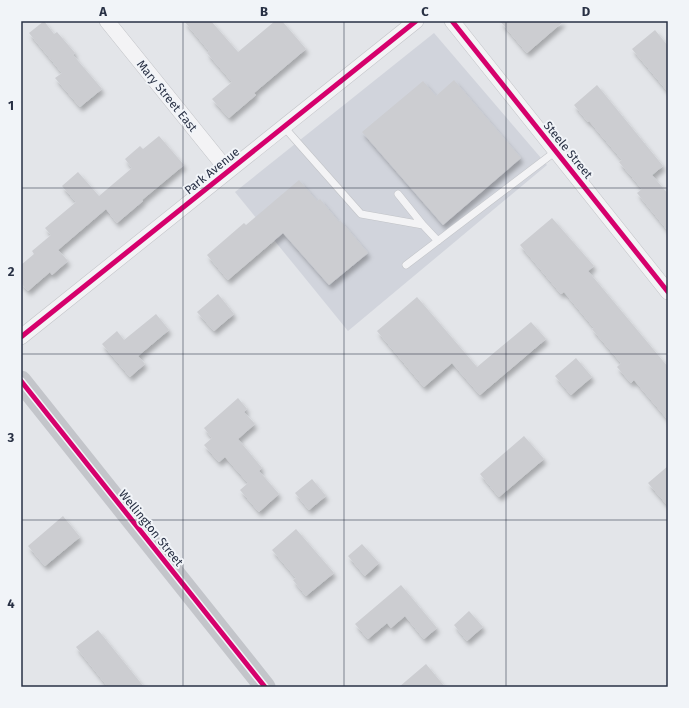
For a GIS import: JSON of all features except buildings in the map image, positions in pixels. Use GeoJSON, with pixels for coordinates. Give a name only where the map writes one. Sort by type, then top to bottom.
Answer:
{"type":"FeatureCollection","features":[{"type":"Feature","properties":{"kind":"street","name":"Mary Street East"},"geometry":{"type":"LineString","coordinates":[[107,21],[228,171]]}},
{"type":"Feature","properties":{"kind":"street","name":"Park Avenue"},"geometry":{"type":"LineString","coordinates":[[21,337],[416,21]]}},
{"type":"Feature","properties":{"kind":"street","name":"Steele Street"},"geometry":{"type":"LineString","coordinates":[[452,21],[668,292]]}},
{"type":"Feature","properties":{"kind":"street","name":"Wellington Street"},"geometry":{"type":"LineString","coordinates":[[21,381],[265,687]]}},
{"type":"Feature","properties":{"kind":"lane"},"geometry":{"type":"LineString","coordinates":[[284,127],[361,214],[423,225]]}},
{"type":"Feature","properties":{"kind":"lane"},"geometry":{"type":"LineString","coordinates":[[406,265],[556,151]]}},
{"type":"Feature","properties":{"kind":"lane"},"geometry":{"type":"LineString","coordinates":[[398,194],[438,241]]}},
{"type":"Feature","properties":{"kind":"shaded area"},"geometry":{"type":"Polygon","coordinates":[[[434,33],[547,165],[348,331],[235,192],[434,33]]]}},
{"type":"Feature","properties":{"kind":"cycle path"},"geometry":{"type":"LineString","coordinates":[[21,337],[416,21]]}},
{"type":"Feature","properties":{"kind":"cycle path"},"geometry":{"type":"LineString","coordinates":[[452,21],[668,292]]}},
{"type":"Feature","properties":{"kind":"cycle path"},"geometry":{"type":"LineString","coordinates":[[21,381],[265,687]]}}]}
